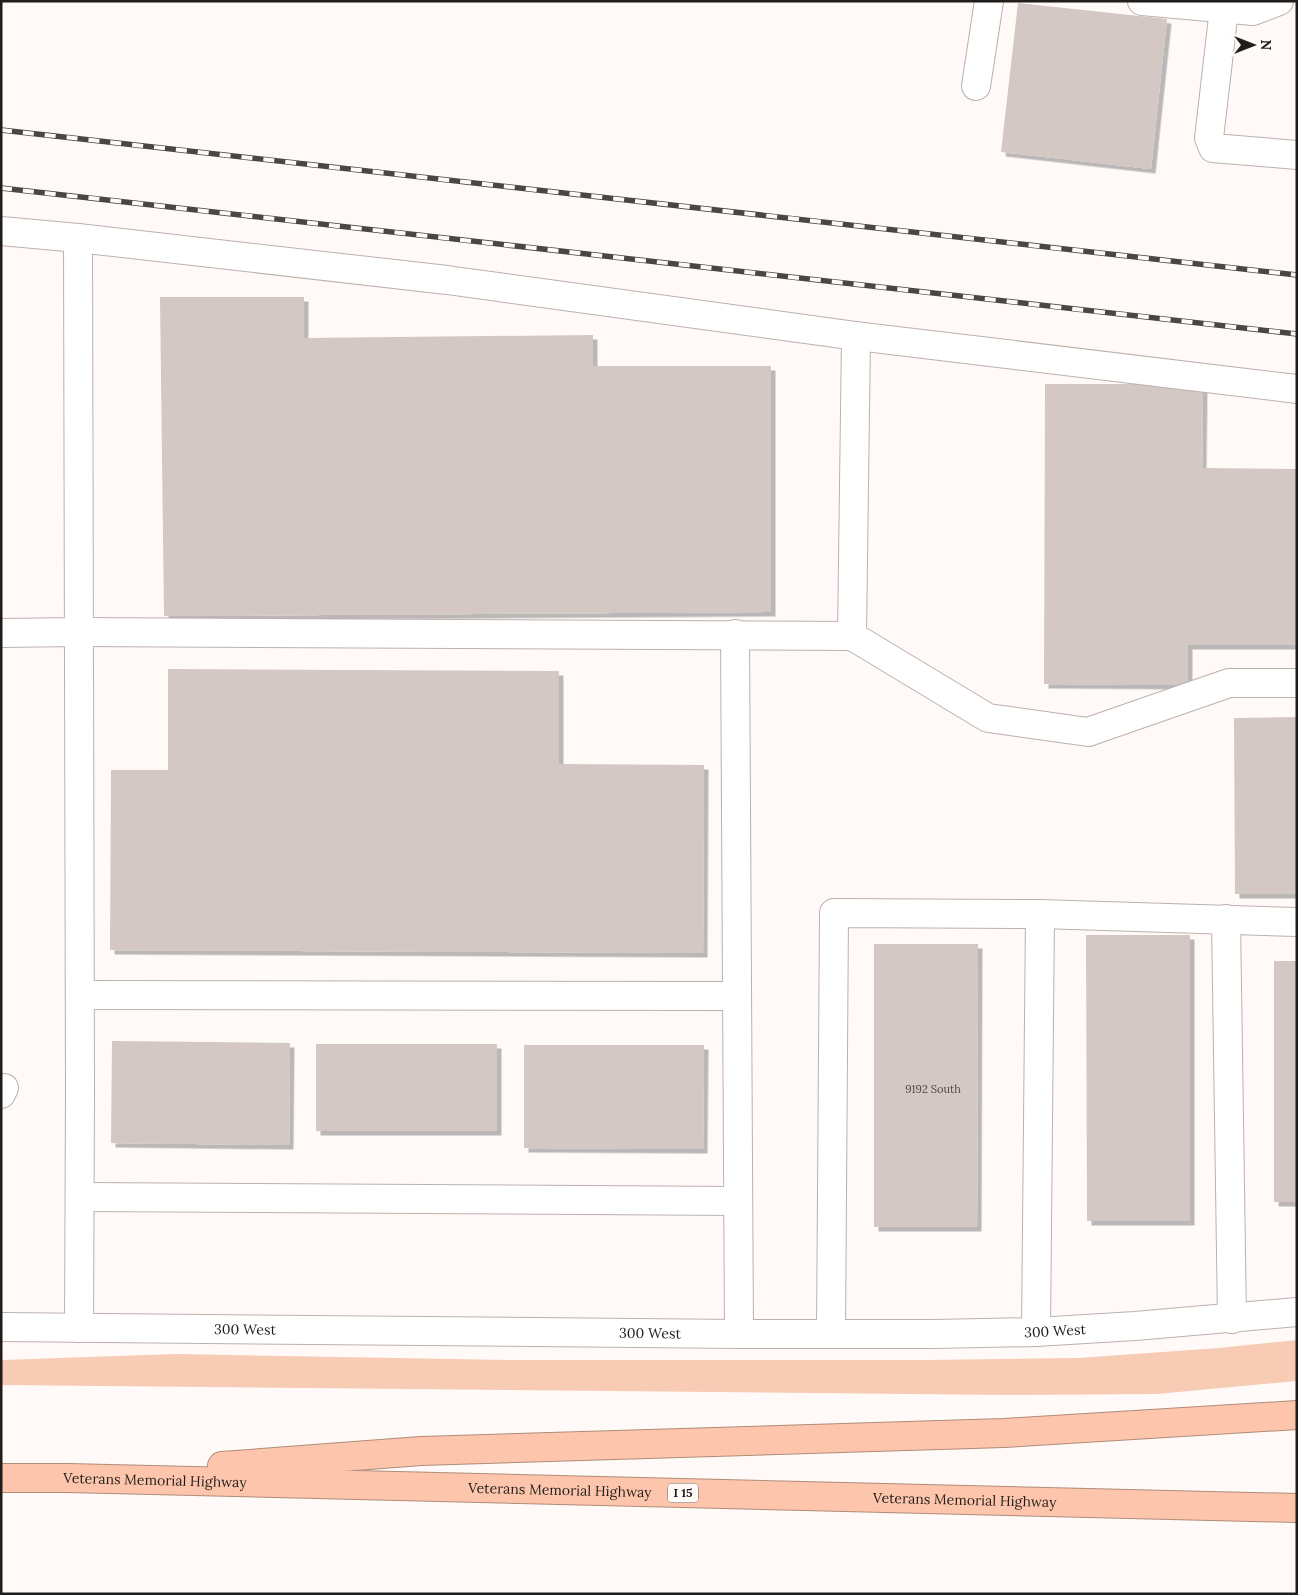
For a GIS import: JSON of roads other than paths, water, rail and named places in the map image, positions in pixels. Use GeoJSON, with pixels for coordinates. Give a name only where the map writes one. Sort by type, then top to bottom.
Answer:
{"type":"FeatureCollection","features":[{"type":"Feature","properties":{"kind":"highway"},"geometry":{"type":"LineString","coordinates":[[68,1478],[421,1451],[1004,1433],[1297,1414]]}},
{"type":"Feature","properties":{"kind":"highway","name":"Veterans Memorial Highway"},"geometry":{"type":"LineString","coordinates":[[1,1478],[68,1478],[1297,1508]]}},
{"type":"Feature","properties":{"kind":"street"},"geometry":{"type":"LineString","coordinates":[[976,86],[989,1]]}},
{"type":"Feature","properties":{"kind":"street"},"geometry":{"type":"LineString","coordinates":[[1142,1],[1253,11],[1280,1]]}},
{"type":"Feature","properties":{"kind":"street"},"geometry":{"type":"LineString","coordinates":[[1224,9],[1209,138],[1213,148],[1297,155]]}},
{"type":"Feature","properties":{"kind":"street"},"geometry":{"type":"LineString","coordinates":[[1,231],[448,280],[856,336],[1297,389]]}},
{"type":"Feature","properties":{"kind":"street"},"geometry":{"type":"LineString","coordinates":[[78,238],[79,1328]]}},
{"type":"Feature","properties":{"kind":"street"},"geometry":{"type":"LineString","coordinates":[[852,636],[856,336]]}},
{"type":"Feature","properties":{"kind":"street"},"geometry":{"type":"LineString","coordinates":[[1,633],[734,634],[852,636],[988,718],[1088,732],[1228,683],[1297,683]]}},
{"type":"Feature","properties":{"kind":"street"},"geometry":{"type":"LineString","coordinates":[[734,634],[739,1334]]}},
{"type":"Feature","properties":{"kind":"street"},"geometry":{"type":"LineString","coordinates":[[831,1334],[834,913],[1040,914],[1297,922]]}},
{"type":"Feature","properties":{"kind":"street"},"geometry":{"type":"LineString","coordinates":[[1036,1332],[1040,914]]}},
{"type":"Feature","properties":{"kind":"street"},"geometry":{"type":"LineString","coordinates":[[1226,919],[1232,1319]]}},
{"type":"Feature","properties":{"kind":"street"},"geometry":{"type":"LineString","coordinates":[[80,995],[737,996]]}},
{"type":"Feature","properties":{"kind":"street"},"geometry":{"type":"LineString","coordinates":[[80,1197],[738,1201]]}},
{"type":"Feature","properties":{"kind":"street","name":"300 West"},"geometry":{"type":"LineString","coordinates":[[1,1327],[739,1334],[1036,1332],[1232,1319],[1297,1312]]}},
{"type":"Feature","properties":{"kind":"railway"},"geometry":{"type":"LineString","coordinates":[[1,130],[1297,275]]}},
{"type":"Feature","properties":{"kind":"railway"},"geometry":{"type":"LineString","coordinates":[[1,188],[1297,334]]}}]}
